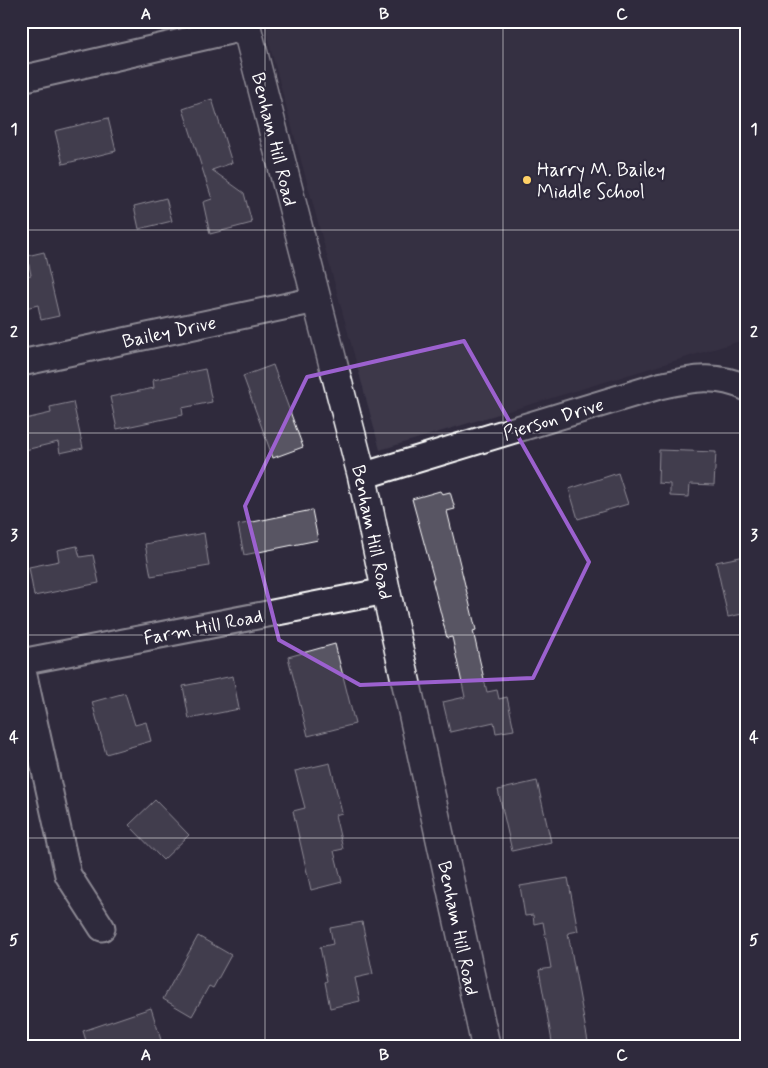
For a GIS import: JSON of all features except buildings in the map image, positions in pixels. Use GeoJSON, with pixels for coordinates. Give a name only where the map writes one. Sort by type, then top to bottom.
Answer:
{"type":"FeatureCollection","features":[{"type":"Feature","properties":{"kind":"street"},"geometry":{"type":"LineString","coordinates":[[21,79],[246,24]]}},
{"type":"Feature","properties":{"kind":"street","name":"Benham Hill Road"},"geometry":{"type":"LineString","coordinates":[[246,24],[362,476],[486,1047]]}},
{"type":"Feature","properties":{"kind":"street","name":"Bailey Drive"},"geometry":{"type":"LineString","coordinates":[[21,363],[316,300]]}},
{"type":"Feature","properties":{"kind":"street","name":"Pierson Drive"},"geometry":{"type":"LineString","coordinates":[[362,476],[687,379],[715,378],[747,388]]}},
{"type":"Feature","properties":{"kind":"street","name":"Farm Hill Road"},"geometry":{"type":"LineString","coordinates":[[21,662],[386,591]]}},
{"type":"Feature","properties":{"kind":"street"},"geometry":{"type":"LineString","coordinates":[[21,662],[68,875],[102,928]]}},
{"type":"Feature","properties":{"kind":"highlighted area"},"geometry":{"type":"Polygon","coordinates":[[[464,341],[589,562],[533,678],[360,685],[279,640],[245,506],[307,377],[464,341]]]}},
{"type":"Feature","properties":{"kind":"shaded area","name":"Harry M. Bailey Middle School"},"geometry":{"type":"Polygon","coordinates":[[[263,21],[747,21],[747,339],[380,450],[263,21]]]}},
{"type":"Feature","properties":{"kind":"place","name":"Harry M. Bailey Middle School"},"geometry":{"type":"Point","coordinates":[527,180]}}]}
